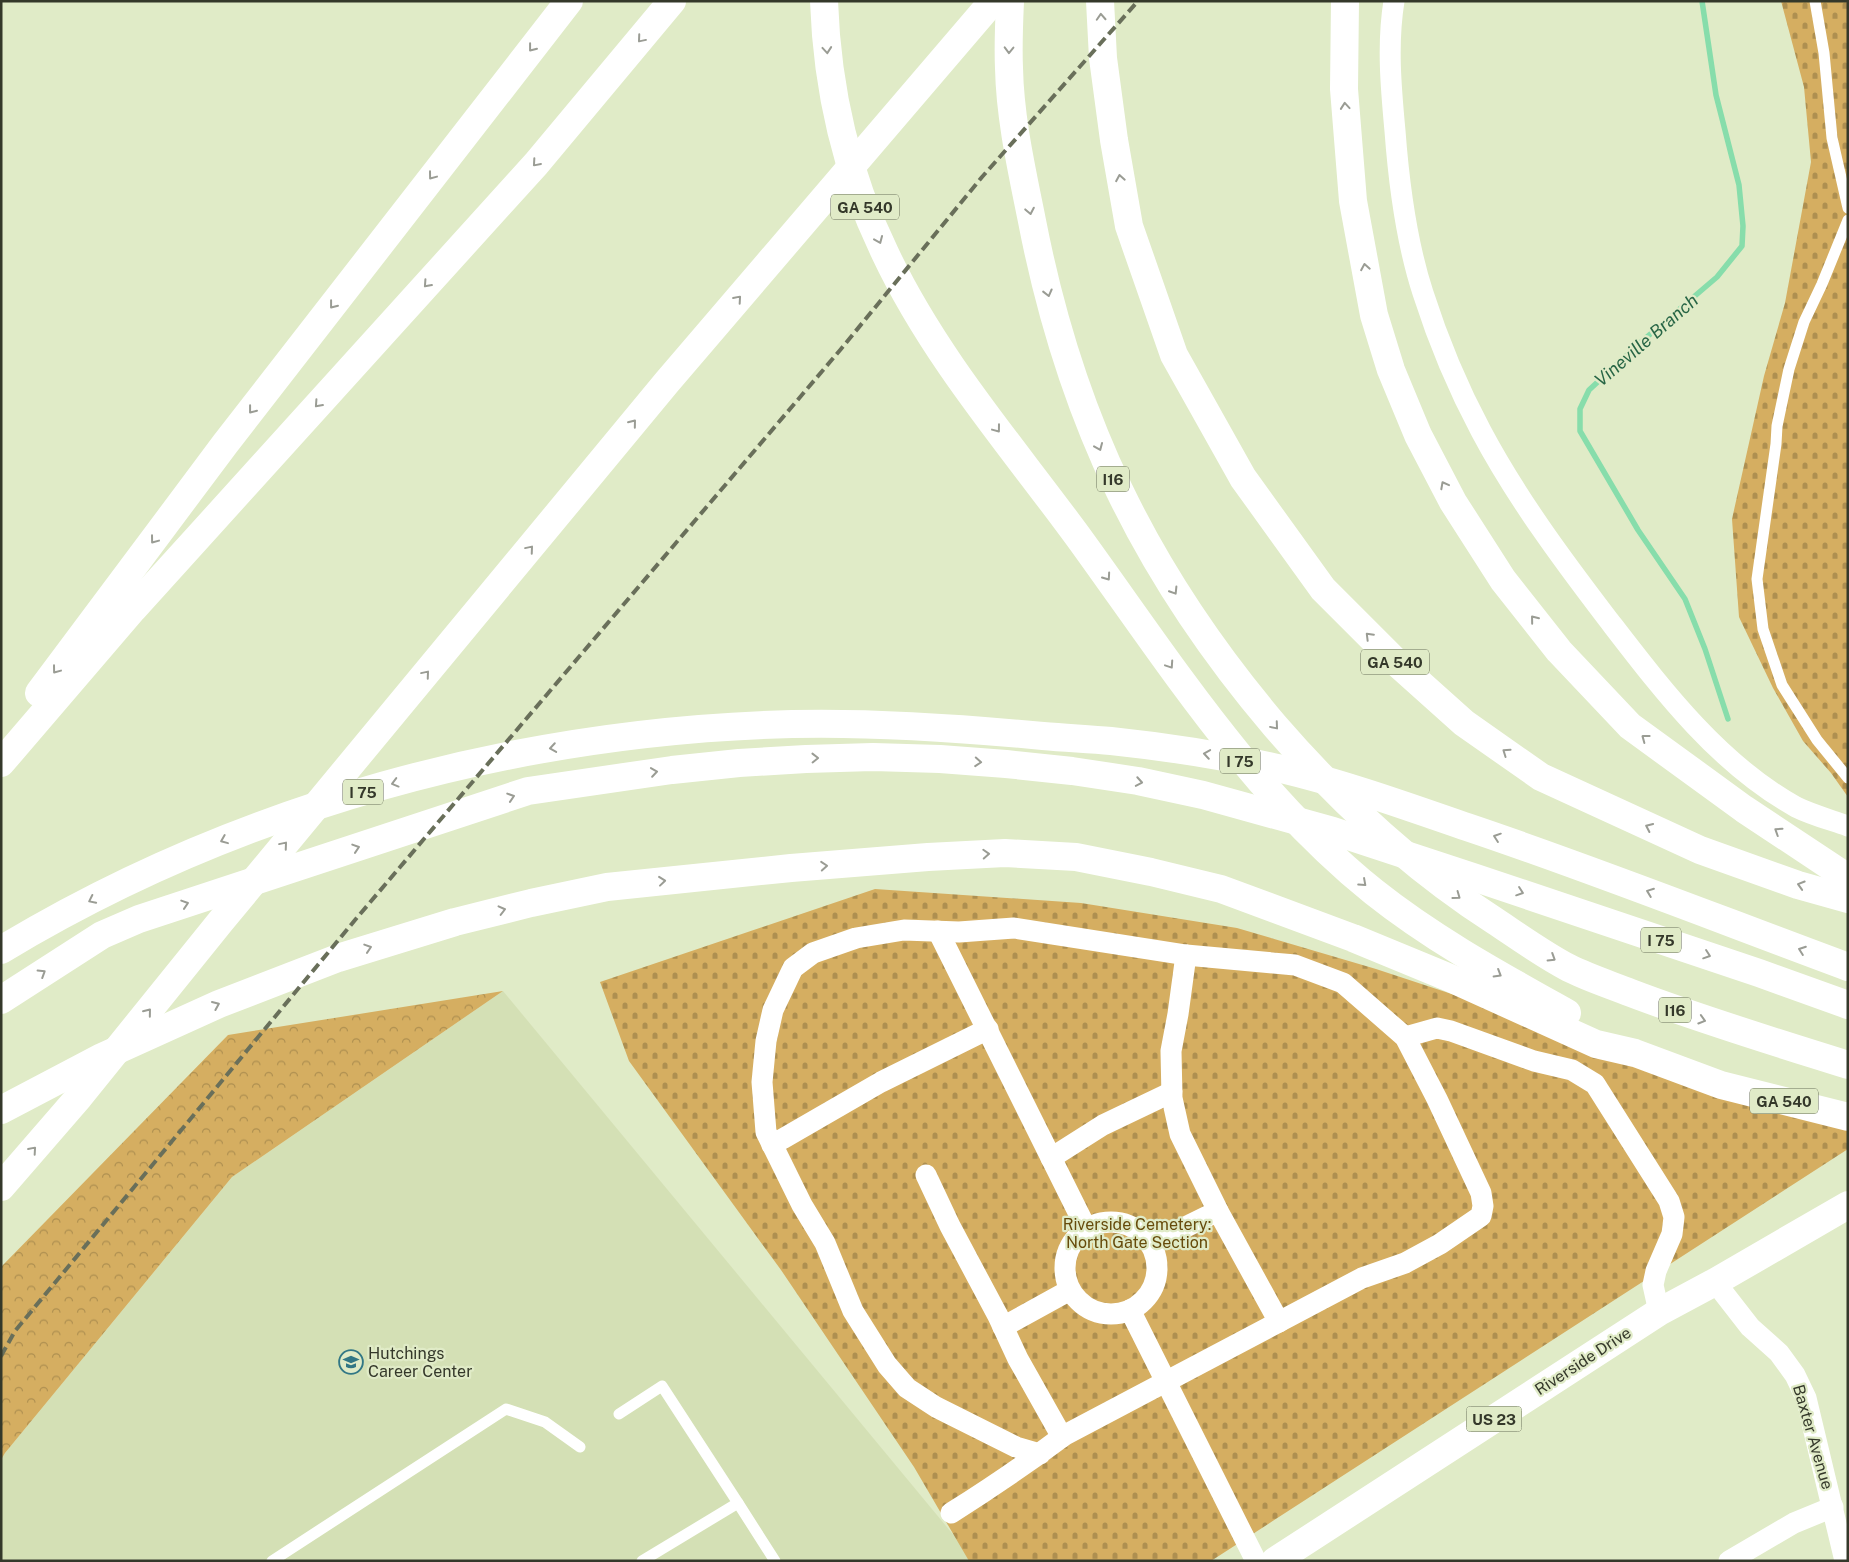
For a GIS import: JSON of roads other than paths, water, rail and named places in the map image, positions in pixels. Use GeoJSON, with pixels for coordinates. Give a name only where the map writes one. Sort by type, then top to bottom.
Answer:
{"type":"FeatureCollection","features":[{"type":"Feature","properties":{"kind":"main road"},"geometry":{"type":"LineString","coordinates":[[1,745],[225,444],[569,1]]}},
{"type":"Feature","properties":{"kind":"main road"},"geometry":{"type":"LineString","coordinates":[[1,762],[133,609],[536,164],[672,1]]}},
{"type":"Feature","properties":{"kind":"main road","name":"GA 540"},"geometry":{"type":"LineString","coordinates":[[824,1],[828,61],[845,145],[868,214],[902,287],[922,322],[967,390],[1079,537],[1188,692],[1245,763],[1308,833],[1374,892],[1432,933],[1501,976],[1635,1054],[1721,1085],[1848,1117]]}},
{"type":"Feature","properties":{"kind":"main road"},"geometry":{"type":"LineString","coordinates":[[1,1187],[79,1097],[227,914],[667,382],[993,1]]}},
{"type":"Feature","properties":{"kind":"main road","name":"I16"},"geometry":{"type":"LineString","coordinates":[[1010,1],[1008,69],[1013,114],[1037,245],[1060,338],[1085,412],[1111,475],[1132,519],[1161,570],[1203,634],[1243,689],[1303,758],[1360,817],[1428,875],[1464,901],[1570,969],[1690,1016],[1848,1065]]}},
{"type":"Feature","properties":{"kind":"main road","name":"GA 540"},"geometry":{"type":"LineString","coordinates":[[1100,1],[1103,58],[1114,140],[1129,226],[1174,355],[1244,478],[1323,589],[1397,663],[1464,723],[1541,777],[1700,850],[1798,885],[1848,899]]}},
{"type":"Feature","properties":{"kind":"main road"},"geometry":{"type":"LineString","coordinates":[[1345,1],[1344,88],[1352,192],[1374,315],[1391,370],[1418,435],[1453,502],[1477,542],[1508,587],[1559,651],[1630,726],[1744,809],[1848,878]]}},
{"type":"Feature","properties":{"kind":"main road","name":"I 75"},"geometry":{"type":"LineString","coordinates":[[1,950],[74,909],[135,878],[198,851],[326,803],[391,783],[496,758],[601,740],[728,727],[856,723],[920,725],[1106,740],[1165,747],[1282,769],[1333,783],[1446,820],[1601,874],[1848,967]]}},
{"type":"Feature","properties":{"kind":"main road","name":"I 75"},"geometry":{"type":"LineString","coordinates":[[1,1000],[102,935],[139,919],[528,791],[739,762],[873,757],[940,759],[1072,771],[1138,781],[1203,795],[1333,831],[1659,939],[1848,1005]]}},
{"type":"Feature","properties":{"kind":"main road"},"geometry":{"type":"LineString","coordinates":[[1,1110],[152,1034],[219,1004],[338,958],[455,922],[607,887],[928,857],[1005,853],[1076,857],[1151,872],[1229,892],[1353,938],[1450,978],[1596,1044],[1635,1054]]}},
{"type":"Feature","properties":{"kind":"main road","name":"Riverside Drive"},"geometry":{"type":"LineString","coordinates":[[1275,1561],[1659,1312],[1848,1205]]}},
{"type":"Feature","properties":{"kind":"street"},"geometry":{"type":"LineString","coordinates":[[1394,1],[1390,50],[1391,87],[1406,222],[1423,292],[1460,389],[1482,433],[1505,473],[1574,574],[1650,673],[1699,730],[1752,779],[1798,808],[1848,826]]}},
{"type":"Feature","properties":{"kind":"street"},"geometry":{"type":"LineString","coordinates":[[951,1513],[1040,1454],[1062,1437],[1362,1278],[1405,1263],[1440,1244],[1481,1216],[1483,1206],[1481,1192],[1405,1036],[1343,983],[1295,965],[1186,955],[1014,928],[959,932],[904,930],[856,938],[813,953],[793,968],[773,1010],[766,1041],[762,1082],[766,1132],[802,1205],[825,1243],[853,1312],[874,1347],[907,1388],[959,1419],[1016,1447],[1040,1454]]}},
{"type":"Feature","properties":{"kind":"street"},"geometry":{"type":"LineString","coordinates":[[938,930],[1086,1228]]}},
{"type":"Feature","properties":{"kind":"street"},"geometry":{"type":"LineString","coordinates":[[1186,955],[1171,1051],[1172,1098],[1180,1134],[1218,1210],[1280,1322]]}},
{"type":"Feature","properties":{"kind":"street"},"geometry":{"type":"LineString","coordinates":[[1405,1036],[1437,1028],[1444,1029],[1534,1061],[1572,1070],[1595,1084],[1669,1201],[1674,1217],[1672,1234],[1652,1285],[1659,1312]]}},
{"type":"Feature","properties":{"kind":"street"},"geometry":{"type":"LineString","coordinates":[[772,1145],[881,1082],[988,1029]]}},
{"type":"Feature","properties":{"kind":"street"},"geometry":{"type":"LineString","coordinates":[[1052,1158],[1103,1125],[1172,1092]]}},
{"type":"Feature","properties":{"kind":"street"},"geometry":{"type":"LineString","coordinates":[[926,1175],[1018,1359],[1062,1437]]}},
{"type":"Feature","properties":{"kind":"street"},"geometry":{"type":"LineString","coordinates":[[1151,1244],[1218,1210]]}},
{"type":"Feature","properties":{"kind":"street"},"geometry":{"type":"LineString","coordinates":[[1115,1221],[1129,1225],[1142,1233],[1151,1244],[1156,1259],[1157,1274],[1152,1289],[1143,1301],[1130,1310],[1117,1314],[1096,1312],[1078,1301],[1070,1290],[1065,1277],[1064,1263],[1068,1249],[1076,1237],[1086,1228],[1100,1222],[1115,1221]]}},
{"type":"Feature","properties":{"kind":"street","name":"Baxter Avenue"},"geometry":{"type":"LineString","coordinates":[[1715,1282],[1750,1328],[1779,1353],[1795,1375],[1806,1398],[1837,1501],[1845,1561]]}},
{"type":"Feature","properties":{"kind":"street"},"geometry":{"type":"LineString","coordinates":[[1003,1327],[1070,1290]]}},
{"type":"Feature","properties":{"kind":"street"},"geometry":{"type":"LineString","coordinates":[[1130,1310],[1256,1561]]}},
{"type":"Feature","properties":{"kind":"street"},"geometry":{"type":"LineString","coordinates":[[1729,1561],[1794,1523],[1837,1501]]}},
{"type":"Feature","properties":{"kind":"lane"},"geometry":{"type":"LineString","coordinates":[[1815,1],[1824,53],[1832,138],[1848,208]]}},
{"type":"Feature","properties":{"kind":"lane"},"geometry":{"type":"LineString","coordinates":[[1848,220],[1804,322],[1789,369],[1777,426],[1757,579],[1763,629],[1782,685],[1818,740],[1848,778]]}},
{"type":"Feature","properties":{"kind":"lane"},"geometry":{"type":"LineString","coordinates":[[619,1414],[662,1386],[775,1561]]}},
{"type":"Feature","properties":{"kind":"lane"},"geometry":{"type":"LineString","coordinates":[[272,1561],[506,1409],[545,1422],[580,1447]]}},
{"type":"Feature","properties":{"kind":"lane"},"geometry":{"type":"LineString","coordinates":[[642,1561],[738,1503]]}},
{"type":"Feature","properties":{"kind":"waterway","name":"Vineville Branch"},"geometry":{"type":"LineString","coordinates":[[1702,1],[1716,95],[1739,185],[1743,226],[1742,246],[1717,277],[1641,342],[1589,390],[1580,409],[1580,431],[1638,530],[1685,599],[1705,649],[1728,719]]}},
{"type":"Feature","properties":{"kind":"railway"},"geometry":{"type":"LineString","coordinates":[[1,1356],[15,1331],[355,920],[841,349],[982,177],[1138,1]]}},
{"type":"Feature","properties":{"kind":"place","name":"Hutchings Career Center"},"geometry":{"type":"Point","coordinates":[351,1362]}},
{"type":"Feature","properties":{"kind":"park label","name":"Riverside Cemetery: North Gate Section"},"geometry":{"type":"Point","coordinates":[1137,1233]}}]}
